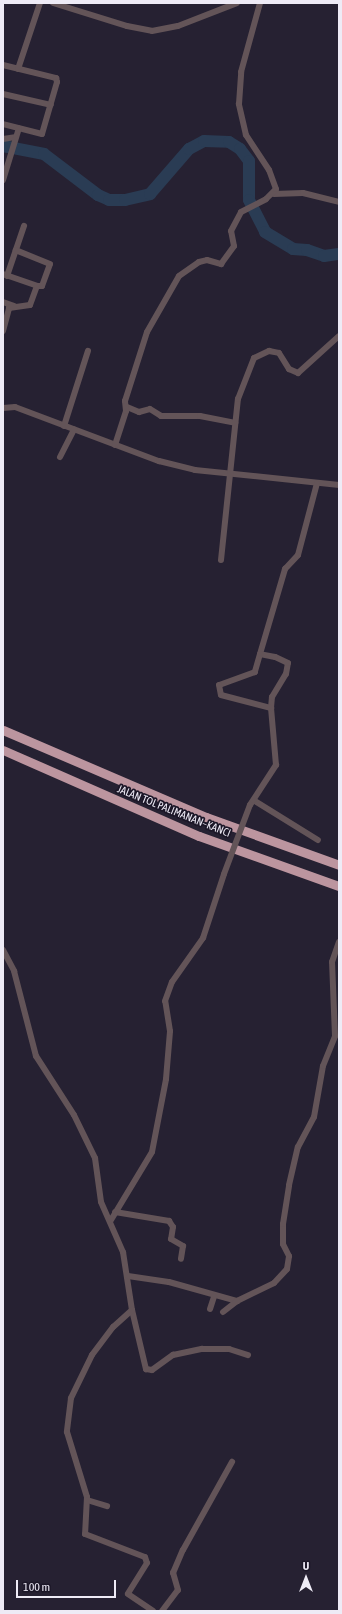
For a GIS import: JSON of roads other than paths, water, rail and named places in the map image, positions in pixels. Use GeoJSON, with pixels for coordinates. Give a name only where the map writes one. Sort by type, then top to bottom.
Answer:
{"type":"FeatureCollection","features":[{"type":"Feature","properties":{"kind":"highway","name":"JALAN TOL PALIMANAN–KANCI"},"geometry":{"type":"LineString","coordinates":[[3,730],[206,817],[339,865]]}},
{"type":"Feature","properties":{"kind":"highway","name":"JALAN TOL PALIMANAN–KANCI"},"geometry":{"type":"LineString","coordinates":[[3,750],[199,836],[339,886]]}},
{"type":"Feature","properties":{"kind":"street"},"geometry":{"type":"LineString","coordinates":[[18,68],[40,3]]}},
{"type":"Feature","properties":{"kind":"street"},"geometry":{"type":"LineString","coordinates":[[53,3],[152,31],[178,26],[237,3]]}},
{"type":"Feature","properties":{"kind":"street"},"geometry":{"type":"LineString","coordinates":[[260,3],[241,72],[239,104],[246,135],[275,182],[274,194]]}},
{"type":"Feature","properties":{"kind":"street"},"geometry":{"type":"LineString","coordinates":[[3,65],[57,79],[42,134],[3,124]]}},
{"type":"Feature","properties":{"kind":"street"},"geometry":{"type":"LineString","coordinates":[[3,94],[50,105]]}},
{"type":"Feature","properties":{"kind":"street"},"geometry":{"type":"LineString","coordinates":[[3,180],[19,128]]}},
{"type":"Feature","properties":{"kind":"street"},"geometry":{"type":"LineString","coordinates":[[3,138],[15,139]]}},
{"type":"Feature","properties":{"kind":"street"},"geometry":{"type":"LineString","coordinates":[[115,445],[126,407],[125,401],[153,318],[181,274],[192,265],[207,260],[220,266],[230,256],[234,246],[231,231],[245,208],[266,200],[274,194],[303,194],[339,202]]}},
{"type":"Feature","properties":{"kind":"street"},"geometry":{"type":"LineString","coordinates":[[16,250],[50,263],[42,286],[37,286],[5,275],[16,250],[24,226]]}},
{"type":"Feature","properties":{"kind":"street"},"geometry":{"type":"LineString","coordinates":[[3,331],[9,308],[14,306],[30,305],[37,286]]}},
{"type":"Feature","properties":{"kind":"street"},"geometry":{"type":"LineString","coordinates":[[3,302],[14,306]]}},
{"type":"Feature","properties":{"kind":"street"},"geometry":{"type":"LineString","coordinates":[[221,560],[229,475],[241,385],[254,358],[269,351],[279,353],[289,369],[298,372],[339,336]]}},
{"type":"Feature","properties":{"kind":"street"},"geometry":{"type":"LineString","coordinates":[[64,426],[88,351]]}},
{"type":"Feature","properties":{"kind":"street"},"geometry":{"type":"LineString","coordinates":[[3,408],[15,407],[159,461],[229,475],[339,485]]}},
{"type":"Feature","properties":{"kind":"street"},"geometry":{"type":"LineString","coordinates":[[126,407],[139,412],[150,409],[161,416],[200,416],[235,423]]}},
{"type":"Feature","properties":{"kind":"street"},"geometry":{"type":"LineString","coordinates":[[60,457],[74,429]]}},
{"type":"Feature","properties":{"kind":"street"},"geometry":{"type":"LineString","coordinates":[[271,708],[221,695],[218,691],[221,683],[255,672],[285,569],[298,555],[316,483]]}},
{"type":"Feature","properties":{"kind":"street"},"geometry":{"type":"LineString","coordinates":[[111,1220],[152,1152],[157,1133],[169,1052],[167,995],[172,982],[203,938],[224,874],[252,803],[276,766],[271,708],[272,696],[286,674],[288,663],[275,657],[260,654]]}},
{"type":"Feature","properties":{"kind":"street"},"geometry":{"type":"LineString","coordinates":[[252,803],[318,840]]}},
{"type":"Feature","properties":{"kind":"street"},"geometry":{"type":"LineString","coordinates":[[224,1312],[237,1301],[274,1284],[287,1269],[289,1256],[283,1244],[283,1224],[289,1185],[298,1147],[314,1116],[322,1071],[335,1036],[332,962],[339,942]]}},
{"type":"Feature","properties":{"kind":"street"},"geometry":{"type":"LineString","coordinates":[[3,950],[14,971],[36,1056],[88,1139],[95,1158],[101,1202],[111,1220],[123,1252],[128,1276],[132,1310],[149,1370],[173,1355],[202,1349],[229,1349],[248,1355]]}},
{"type":"Feature","properties":{"kind":"street"},"geometry":{"type":"LineString","coordinates":[[115,1212],[170,1222],[173,1227],[171,1239],[183,1246],[181,1259]]}},
{"type":"Feature","properties":{"kind":"street"},"geometry":{"type":"LineString","coordinates":[[128,1276],[169,1282],[214,1297],[237,1301]]}},
{"type":"Feature","properties":{"kind":"street"},"geometry":{"type":"LineString","coordinates":[[210,1309],[214,1297]]}},
{"type":"Feature","properties":{"kind":"street"},"geometry":{"type":"LineString","coordinates":[[132,1310],[113,1327],[92,1355],[70,1404],[67,1432],[88,1500],[85,1534],[147,1560],[128,1594],[153,1611]]}},
{"type":"Feature","properties":{"kind":"street"},"geometry":{"type":"LineString","coordinates":[[162,1611],[178,1590],[173,1573],[183,1550],[232,1462]]}},
{"type":"Feature","properties":{"kind":"street"},"geometry":{"type":"LineString","coordinates":[[88,1500],[107,1506]]}},
{"type":"Feature","properties":{"kind":"waterway"},"geometry":{"type":"LineString","coordinates":[[3,146],[44,154],[98,195],[109,200],[125,200],[150,194],[189,149],[204,141],[229,142],[240,149],[249,161],[249,200],[265,232],[293,249],[307,250],[324,256],[339,254]]}}]}
